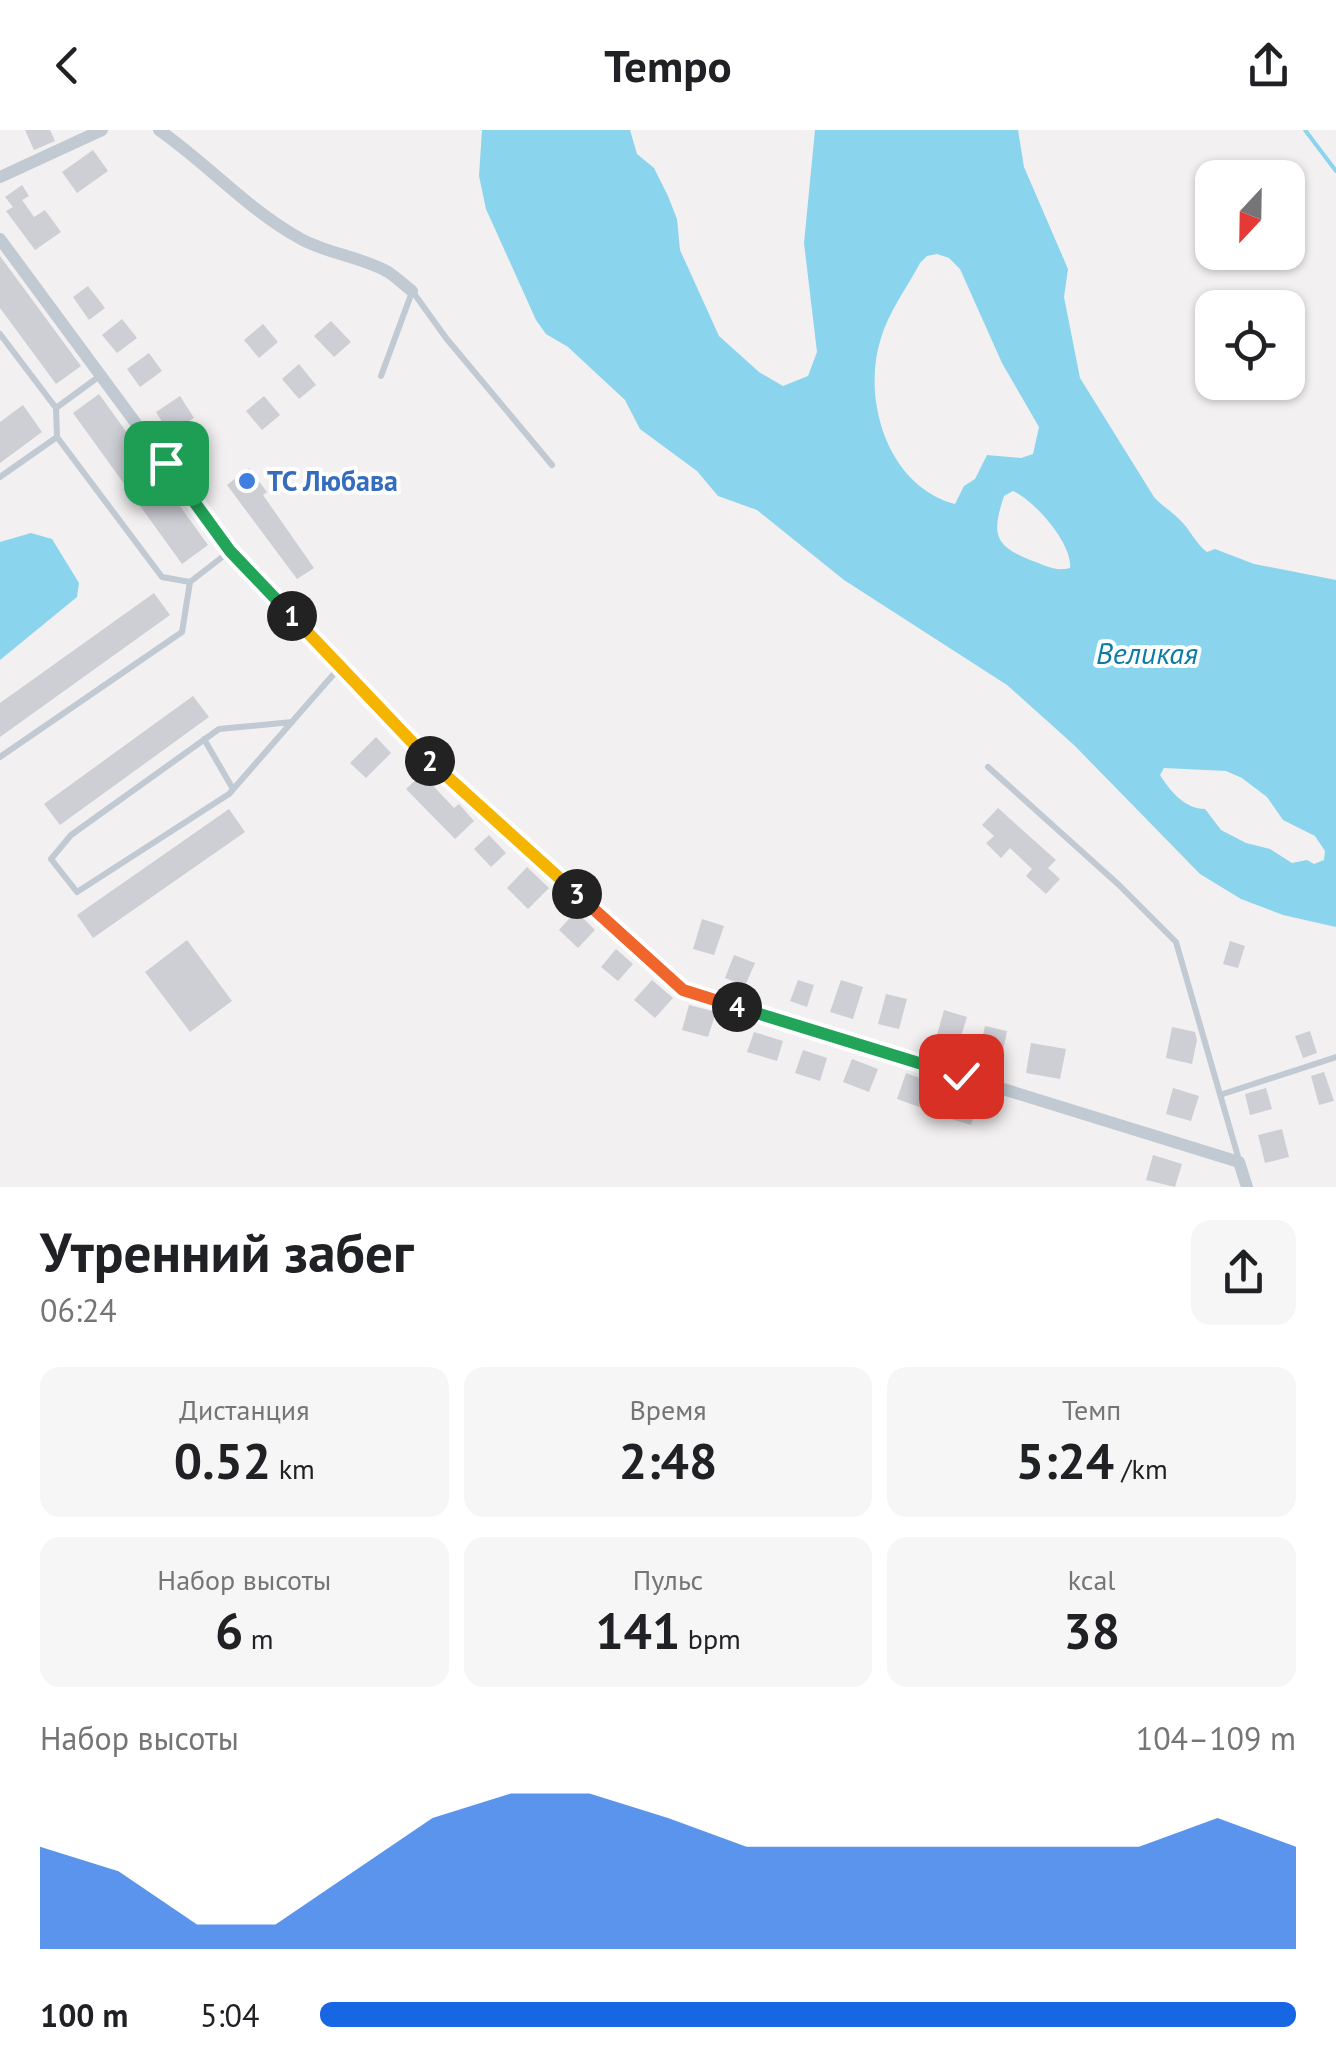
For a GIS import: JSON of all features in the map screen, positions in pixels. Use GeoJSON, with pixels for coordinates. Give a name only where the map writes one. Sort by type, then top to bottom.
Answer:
{"type":"FeatureCollection","features":[{"type":"Feature","properties":{"kind":"street"},"geometry":{"type":"LineString","coordinates":[[0,177],[102,130]]}},
{"type":"Feature","properties":{"kind":"street"},"geometry":{"type":"LineString","coordinates":[[159,130],[288,231],[330,253],[386,270],[412,291]]}},
{"type":"Feature","properties":{"kind":"street"},"geometry":{"type":"LineString","coordinates":[[0,239],[230,551],[416,748],[683,990],[1239,1162],[1246,1187]]}},
{"type":"Feature","properties":{"kind":"lane"},"geometry":{"type":"LineString","coordinates":[[380,376],[412,291]]}},
{"type":"Feature","properties":{"kind":"lane"},"geometry":{"type":"LineString","coordinates":[[412,291],[552,465]]}},
{"type":"Feature","properties":{"kind":"lane"},"geometry":{"type":"LineString","coordinates":[[0,334],[56,408],[57,437],[162,577],[190,582]]}},
{"type":"Feature","properties":{"kind":"lane"},"geometry":{"type":"LineString","coordinates":[[56,408],[100,376]]}},
{"type":"Feature","properties":{"kind":"lane"},"geometry":{"type":"LineString","coordinates":[[0,477],[57,437]]}},
{"type":"Feature","properties":{"kind":"lane"},"geometry":{"type":"LineString","coordinates":[[0,757],[182,632],[190,582],[230,551]]}},
{"type":"Feature","properties":{"kind":"lane"},"geometry":{"type":"LineString","coordinates":[[292,722],[219,729],[71,835],[51,860],[78,892],[233,789],[292,722],[340,667]]}},
{"type":"Feature","properties":{"kind":"lane"},"geometry":{"type":"LineString","coordinates":[[204,739],[233,789]]}},
{"type":"Feature","properties":{"kind":"lane"},"geometry":{"type":"LineString","coordinates":[[988,767],[1176,942],[1239,1162]]}},
{"type":"Feature","properties":{"kind":"lane"},"geometry":{"type":"LineString","coordinates":[[1220,1095],[1336,1057]]}},
{"type":"Feature","properties":{"kind":"water","name":"Великая"},"geometry":{"type":"Polygon","coordinates":[[[482,130],[630,130],[637,154],[654,168],[668,196],[677,219],[680,250],[719,336],[759,372],[783,386],[808,376],[817,352],[804,243],[815,130],[1018,130],[1024,167],[1068,269],[1064,297],[1080,378],[1154,497],[1207,552],[1215,549],[1254,564],[1336,580],[1336,927],[1283,915],[1241,899],[1200,874],[1074,745],[1007,685],[844,580],[757,510],[718,496],[697,471],[640,429],[625,400],[568,347],[546,334],[536,320],[486,209],[479,176],[482,130]],[[937,254],[920,263],[889,318],[876,362],[875,387],[885,438],[897,460],[912,479],[955,504],[964,486],[975,479],[987,455],[1021,458],[1033,454],[1039,427],[1002,363],[960,269],[949,258],[937,254]],[[1013,491],[1004,496],[997,529],[1002,543],[1045,566],[1070,568],[1059,535],[1041,513],[1013,491]],[[1164,768],[1160,775],[1179,798],[1205,809],[1221,830],[1246,843],[1270,849],[1292,863],[1307,860],[1314,864],[1324,860],[1325,851],[1315,836],[1283,820],[1267,797],[1242,778],[1226,771],[1164,768]]]}},
{"type":"Feature","properties":{"kind":"water"},"geometry":{"type":"Polygon","coordinates":[[[31,533],[52,539],[79,583],[77,597],[0,660],[0,542],[31,533]]]}},
{"type":"Feature","properties":{"kind":"building"},"geometry":{"type":"Polygon","coordinates":[[[25,130],[50,130],[55,141],[34,150],[25,130]]]}},
{"type":"Feature","properties":{"kind":"building"},"geometry":{"type":"Polygon","coordinates":[[[93,150],[108,171],[77,193],[62,172],[93,150]]]}},
{"type":"Feature","properties":{"kind":"building"},"geometry":{"type":"Polygon","coordinates":[[[22,185],[29,196],[22,200],[34,217],[45,210],[61,232],[35,250],[6,211],[13,207],[5,197],[22,185]]]}},
{"type":"Feature","properties":{"kind":"building"},"geometry":{"type":"Polygon","coordinates":[[[0,256],[81,366],[56,384],[0,308],[0,256]]]}},
{"type":"Feature","properties":{"kind":"building"},"geometry":{"type":"Polygon","coordinates":[[[88,286],[105,308],[89,320],[73,297],[88,286]]]}},
{"type":"Feature","properties":{"kind":"building"},"geometry":{"type":"Polygon","coordinates":[[[122,319],[137,338],[117,353],[102,335],[122,319]]]}},
{"type":"Feature","properties":{"kind":"building"},"geometry":{"type":"Polygon","coordinates":[[[331,321],[351,342],[334,357],[314,336],[331,321]]]}},
{"type":"Feature","properties":{"kind":"building"},"geometry":{"type":"Polygon","coordinates":[[[263,324],[278,342],[259,358],[244,340],[263,324]]]}},
{"type":"Feature","properties":{"kind":"building"},"geometry":{"type":"Polygon","coordinates":[[[149,353],[162,371],[140,387],[127,369],[149,353]]]}},
{"type":"Feature","properties":{"kind":"building"},"geometry":{"type":"Polygon","coordinates":[[[299,364],[316,385],[299,399],[282,379],[299,364]]]}},
{"type":"Feature","properties":{"kind":"building"},"geometry":{"type":"Polygon","coordinates":[[[99,394],[208,545],[182,564],[73,413],[99,394]]]}},
{"type":"Feature","properties":{"kind":"building"},"geometry":{"type":"Polygon","coordinates":[[[180,396],[194,418],[169,433],[156,412],[180,396]]]}},
{"type":"Feature","properties":{"kind":"building"},"geometry":{"type":"Polygon","coordinates":[[[264,396],[280,415],[262,430],[246,411],[264,396]]]}},
{"type":"Feature","properties":{"kind":"building"},"geometry":{"type":"Polygon","coordinates":[[[23,405],[42,432],[0,463],[0,422],[23,405]]]}},
{"type":"Feature","properties":{"kind":"building"},"geometry":{"type":"Polygon","coordinates":[[[249,468],[314,568],[297,579],[227,485],[249,468]]]}},
{"type":"Feature","properties":{"kind":"building"},"geometry":{"type":"Polygon","coordinates":[[[154,593],[170,615],[0,737],[0,703],[154,593]]]}},
{"type":"Feature","properties":{"kind":"building"},"geometry":{"type":"Polygon","coordinates":[[[193,696],[209,717],[60,825],[44,804],[193,696]]]}},
{"type":"Feature","properties":{"kind":"building"},"geometry":{"type":"Polygon","coordinates":[[[376,737],[391,753],[366,778],[350,763],[376,737]]]}},
{"type":"Feature","properties":{"kind":"building"},"geometry":{"type":"Polygon","coordinates":[[[422,774],[454,808],[459,804],[474,821],[455,839],[406,789],[422,774]]]}},
{"type":"Feature","properties":{"kind":"building"},"geometry":{"type":"Polygon","coordinates":[[[998,808],[1056,860],[1048,868],[1060,879],[1046,894],[1026,876],[1032,869],[1010,848],[1001,858],[986,843],[994,836],[982,825],[998,808]]]}},
{"type":"Feature","properties":{"kind":"building"},"geometry":{"type":"Polygon","coordinates":[[[229,809],[245,832],[93,938],[77,915],[229,809]]]}},
{"type":"Feature","properties":{"kind":"building"},"geometry":{"type":"Polygon","coordinates":[[[489,835],[506,853],[491,867],[474,849],[489,835]]]}},
{"type":"Feature","properties":{"kind":"building"},"geometry":{"type":"Polygon","coordinates":[[[527,867],[549,888],[528,909],[507,888],[527,867]]]}},
{"type":"Feature","properties":{"kind":"building"},"geometry":{"type":"Polygon","coordinates":[[[576,911],[595,930],[578,948],[559,930],[576,911]]]}},
{"type":"Feature","properties":{"kind":"building"},"geometry":{"type":"Polygon","coordinates":[[[702,919],[724,926],[714,955],[693,949],[702,919]]]}},
{"type":"Feature","properties":{"kind":"building"},"geometry":{"type":"Polygon","coordinates":[[[187,940],[232,1001],[190,1032],[145,972],[187,940]]]}},
{"type":"Feature","properties":{"kind":"building"},"geometry":{"type":"Polygon","coordinates":[[[1230,941],[1245,946],[1238,968],[1223,964],[1230,941]]]}},
{"type":"Feature","properties":{"kind":"building"},"geometry":{"type":"Polygon","coordinates":[[[616,949],[633,964],[618,981],[601,967],[616,949]]]}},
{"type":"Feature","properties":{"kind":"building"},"geometry":{"type":"Polygon","coordinates":[[[734,955],[755,963],[745,986],[725,978],[734,955]]]}},
{"type":"Feature","properties":{"kind":"building"},"geometry":{"type":"Polygon","coordinates":[[[652,980],[673,998],[655,1018],[634,1000],[652,980]]]}},
{"type":"Feature","properties":{"kind":"building"},"geometry":{"type":"Polygon","coordinates":[[[798,980],[814,985],[807,1007],[790,1001],[798,980]]]}},
{"type":"Feature","properties":{"kind":"building"},"geometry":{"type":"Polygon","coordinates":[[[841,980],[863,987],[853,1019],[830,1012],[841,980]]]}},
{"type":"Feature","properties":{"kind":"building"},"geometry":{"type":"Polygon","coordinates":[[[886,994],[907,999],[899,1029],[878,1024],[886,994]]]}},
{"type":"Feature","properties":{"kind":"building"},"geometry":{"type":"Polygon","coordinates":[[[689,1005],[716,1012],[708,1037],[682,1030],[689,1005]]]}},
{"type":"Feature","properties":{"kind":"building"},"geometry":{"type":"Polygon","coordinates":[[[944,1010],[967,1017],[957,1049],[935,1042],[944,1010]]]}},
{"type":"Feature","properties":{"kind":"building"},"geometry":{"type":"Polygon","coordinates":[[[985,1026],[1007,1031],[1001,1061],[978,1057],[985,1026]]]}},
{"type":"Feature","properties":{"kind":"building"},"geometry":{"type":"Polygon","coordinates":[[[1172,1027],[1195,1032],[1192,1064],[1166,1058],[1172,1027]]]}},
{"type":"Feature","properties":{"kind":"building"},"geometry":{"type":"Polygon","coordinates":[[[1310,1031],[1317,1053],[1303,1058],[1295,1036],[1310,1031]]]}},
{"type":"Feature","properties":{"kind":"building"},"geometry":{"type":"Polygon","coordinates":[[[754,1032],[783,1041],[777,1061],[747,1052],[754,1032]]]}},
{"type":"Feature","properties":{"kind":"building"},"geometry":{"type":"Polygon","coordinates":[[[1031,1043],[1066,1049],[1060,1079],[1026,1073],[1031,1043]]]}},
{"type":"Feature","properties":{"kind":"building"},"geometry":{"type":"Polygon","coordinates":[[[803,1050],[827,1058],[820,1081],[795,1073],[803,1050]]]}},
{"type":"Feature","properties":{"kind":"building"},"geometry":{"type":"Polygon","coordinates":[[[852,1059],[878,1069],[869,1092],[843,1082],[852,1059]]]}},
{"type":"Feature","properties":{"kind":"building"},"geometry":{"type":"Polygon","coordinates":[[[1324,1072],[1334,1101],[1319,1105],[1311,1076],[1324,1072]]]}},
{"type":"Feature","properties":{"kind":"building"},"geometry":{"type":"Polygon","coordinates":[[[906,1073],[931,1082],[922,1108],[897,1099],[906,1073]]]}},
{"type":"Feature","properties":{"kind":"building"},"geometry":{"type":"Polygon","coordinates":[[[1173,1088],[1199,1096],[1191,1121],[1166,1114],[1173,1088]]]}},
{"type":"Feature","properties":{"kind":"building"},"geometry":{"type":"Polygon","coordinates":[[[1266,1088],[1272,1109],[1250,1115],[1245,1094],[1266,1088]]]}},
{"type":"Feature","properties":{"kind":"building"},"geometry":{"type":"Polygon","coordinates":[[[953,1089],[979,1097],[971,1125],[945,1117],[953,1089]]]}},
{"type":"Feature","properties":{"kind":"building"},"geometry":{"type":"Polygon","coordinates":[[[1282,1129],[1289,1157],[1265,1163],[1258,1135],[1282,1129]]]}},
{"type":"Feature","properties":{"kind":"building"},"geometry":{"type":"Polygon","coordinates":[[[1153,1155],[1182,1164],[1175,1187],[1146,1180],[1153,1155]]]}},
{"type":"Feature","properties":{"kind":"waterway"},"geometry":{"type":"LineString","coordinates":[[1305,130],[1336,171]]}},
{"type":"Feature","properties":{"kind":"place","name":"ТС Любава"},"geometry":{"type":"Point","coordinates":[247,481]}},
{"type":"Feature","properties":{"kind":"route"},"geometry":{"type":"LineString","coordinates":[[166,463],[230,551],[416,748],[683,990],[961,1076]]}}]}
